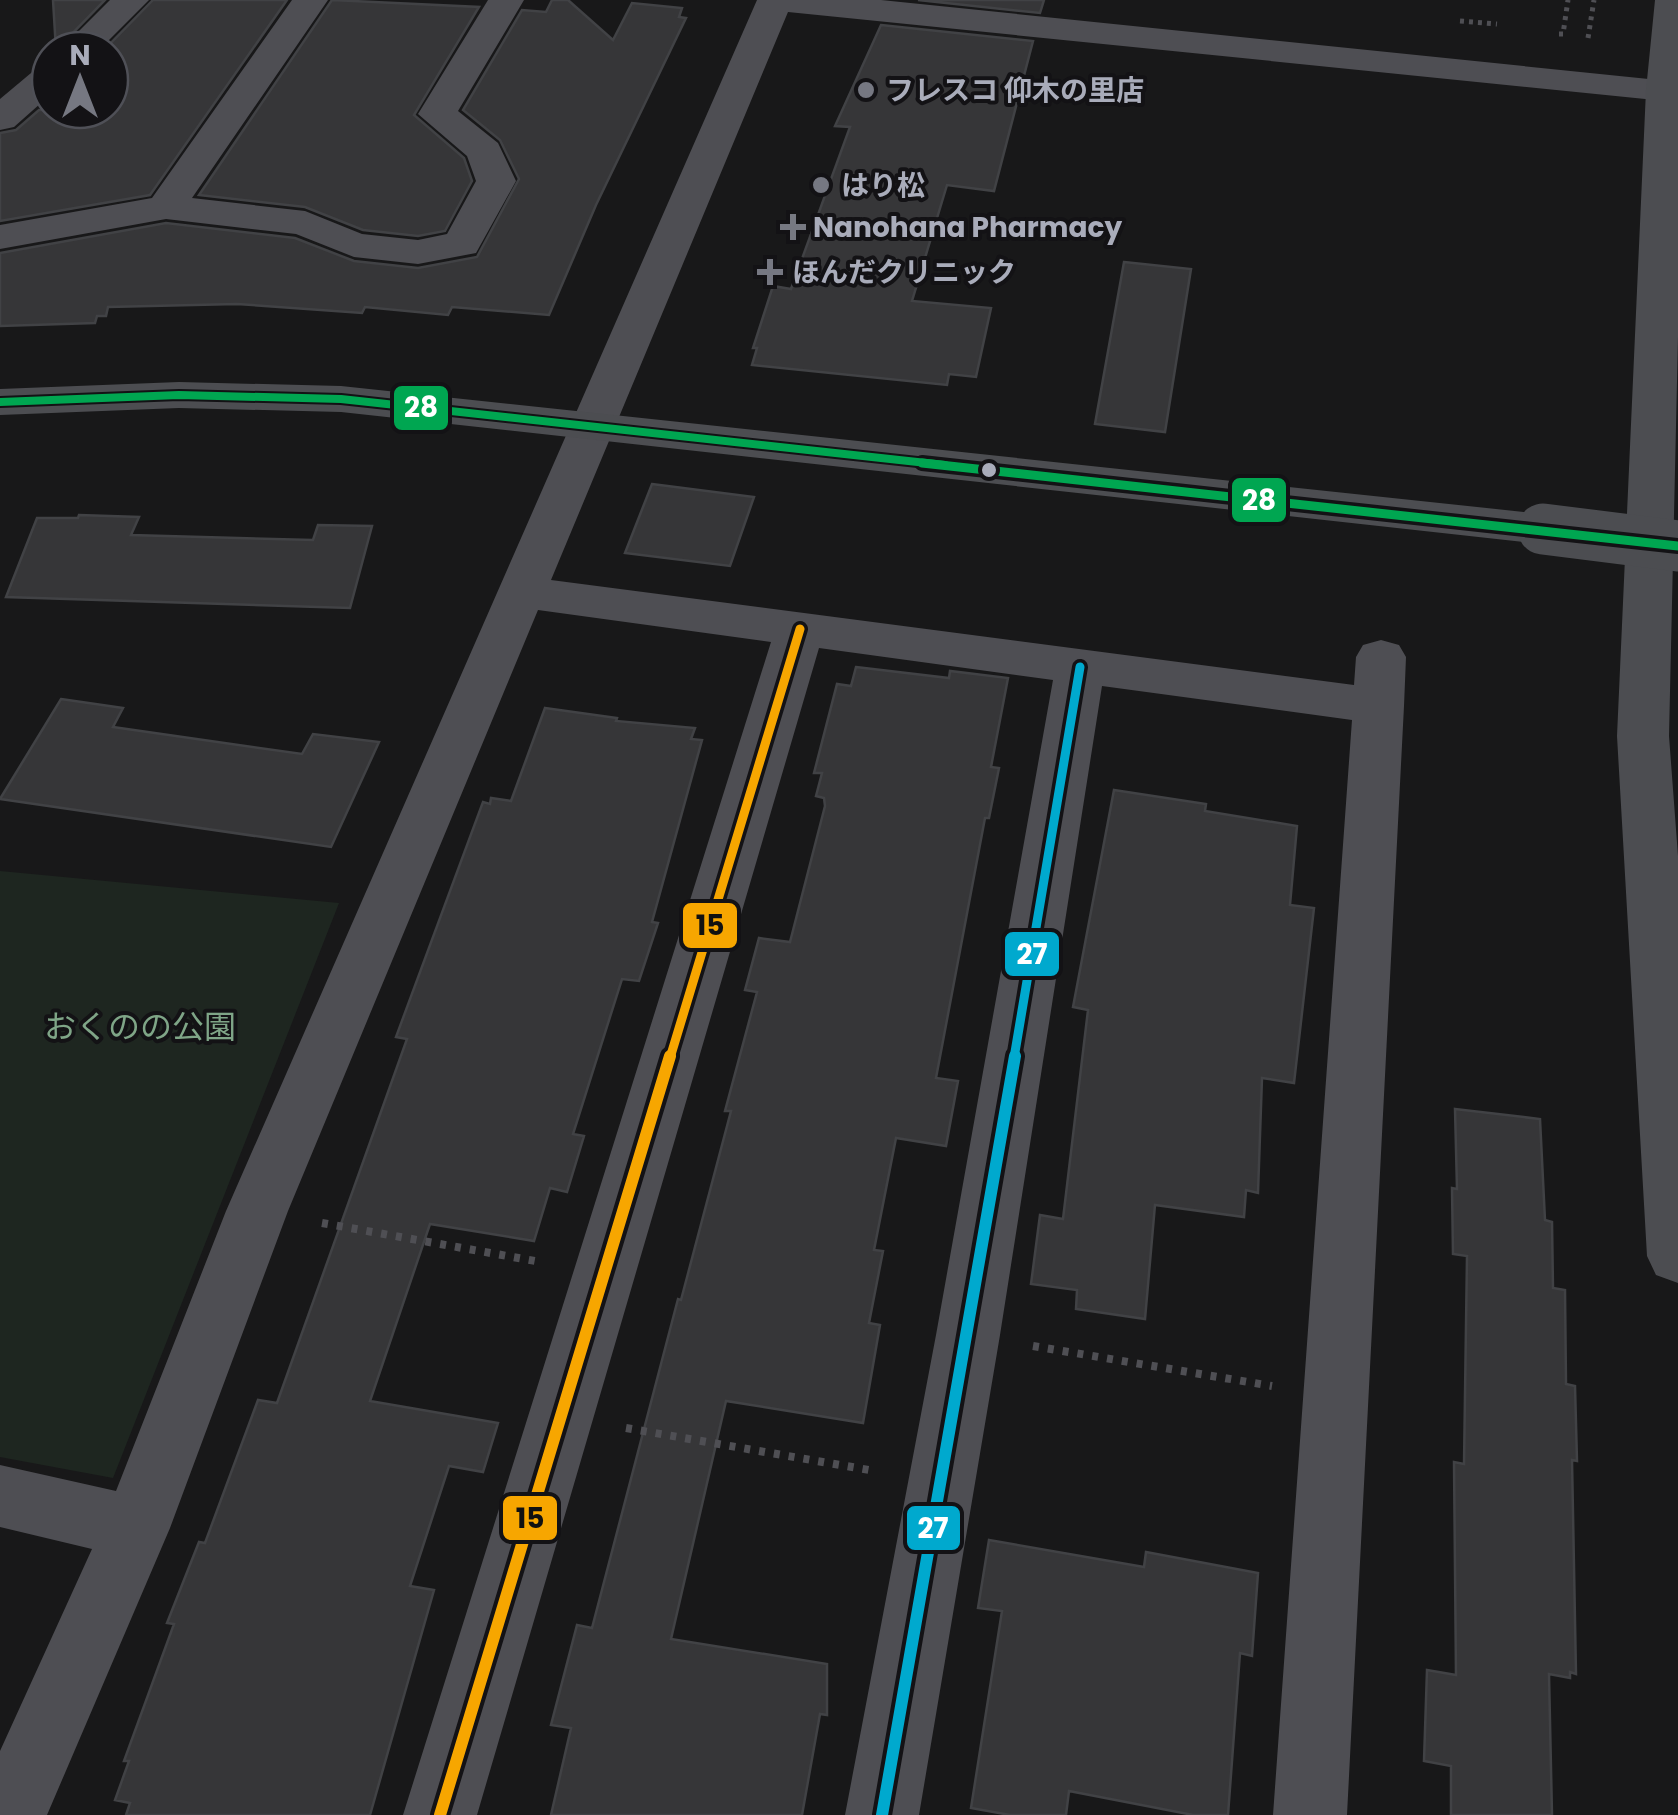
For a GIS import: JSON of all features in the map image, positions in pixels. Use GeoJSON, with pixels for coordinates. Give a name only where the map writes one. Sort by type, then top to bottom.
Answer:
{"type":"FeatureCollection","features":[{"type":"Feature","properties":{"kind":"street"},"geometry":{"type":"LineString","coordinates":[[99,30],[131,0]]}},
{"type":"Feature","properties":{"kind":"street"},"geometry":{"type":"LineString","coordinates":[[166,207],[310,0]]}},
{"type":"Feature","properties":{"kind":"street"},"geometry":{"type":"LineString","coordinates":[[0,236],[104,222],[166,207],[305,223],[354,245],[418,252],[462,244],[496,181],[484,152],[436,114],[506,0]]}},
{"type":"Feature","properties":{"kind":"street"},"geometry":{"type":"LineString","coordinates":[[9,1815],[136,1528],[257,1211],[775,0],[1664,90]]}},
{"type":"Feature","properties":{"kind":"street"},"geometry":{"type":"LineString","coordinates":[[1673,0],[1664,90],[1644,736],[1678,1256]]}},
{"type":"Feature","properties":{"kind":"street"},"geometry":{"type":"LineString","coordinates":[[0,118],[30,93]]}},
{"type":"Feature","properties":{"kind":"street"},"geometry":{"type":"LineString","coordinates":[[0,402],[179,395],[341,399],[1678,546]]}},
{"type":"Feature","properties":{"kind":"street"},"geometry":{"type":"LineString","coordinates":[[521,592],[1080,667],[1380,681],[1310,1815]]}},
{"type":"Feature","properties":{"kind":"street"},"geometry":{"type":"LineString","coordinates":[[440,1815],[800,629]]}},
{"type":"Feature","properties":{"kind":"street"},"geometry":{"type":"LineString","coordinates":[[882,1815],[968,1335],[1080,667]]}},
{"type":"Feature","properties":{"kind":"street"},"geometry":{"type":"LineString","coordinates":[[0,1496],[136,1528]]}},
{"type":"Feature","properties":{"kind":"path"},"geometry":{"type":"LineString","coordinates":[[257,1211],[605,1274]]}},
{"type":"Feature","properties":{"kind":"path"},"geometry":{"type":"LineString","coordinates":[[968,1335],[1336,1397]]}},
{"type":"Feature","properties":{"kind":"path"},"geometry":{"type":"LineString","coordinates":[[561,1416],[941,1482]]}},
{"type":"Feature","properties":{"kind":"green space","name":"おくのの公園"},"geometry":{"type":"Polygon","coordinates":[[[0,871],[339,903],[113,1478],[0,1457],[0,871]]]}},
{"type":"Feature","properties":{"kind":"building"},"geometry":{"type":"Polygon","coordinates":[[[53,0],[105,0],[76,30],[55,30],[53,0]]]}},
{"type":"Feature","properties":{"kind":"building"},"geometry":{"type":"Polygon","coordinates":[[[153,0],[287,0],[150,195],[0,221],[0,133],[16,130],[30,118],[30,130],[130,130],[130,30],[124,30],[153,0]]]}},
{"type":"Feature","properties":{"kind":"building"},"geometry":{"type":"Polygon","coordinates":[[[332,0],[479,7],[414,115],[464,158],[472,181],[445,231],[418,236],[363,230],[305,207],[199,195],[332,0]]]}},
{"type":"Feature","properties":{"kind":"building"},"geometry":{"type":"Polygon","coordinates":[[[552,0],[568,0],[613,40],[632,3],[682,8],[679,17],[686,18],[596,205],[549,315],[452,307],[448,315],[365,307],[362,313],[237,304],[108,307],[106,316],[97,316],[95,323],[0,326],[0,253],[166,223],[295,238],[354,261],[418,268],[477,257],[519,179],[500,140],[463,110],[522,10],[546,12],[552,0]]]}},
{"type":"Feature","properties":{"kind":"building"},"geometry":{"type":"Polygon","coordinates":[[[918,0],[1044,0],[1040,13],[918,0]]]}},
{"type":"Feature","properties":{"kind":"building"},"geometry":{"type":"Polygon","coordinates":[[[881,25],[1033,41],[994,191],[947,185],[912,301],[991,308],[976,377],[949,374],[947,385],[752,365],[757,348],[753,348],[773,286],[791,289],[850,127],[835,126],[881,25]]]}},
{"type":"Feature","properties":{"kind":"building"},"geometry":{"type":"Polygon","coordinates":[[[1124,262],[1191,269],[1165,432],[1095,424],[1124,262]]]}},
{"type":"Feature","properties":{"kind":"building"},"geometry":{"type":"Polygon","coordinates":[[[652,484],[754,497],[730,566],[625,553],[652,484]]]}},
{"type":"Feature","properties":{"kind":"building"},"geometry":{"type":"Polygon","coordinates":[[[139,517],[131,535],[313,540],[318,525],[372,526],[350,608],[6,597],[37,518],[139,517]]]}},
{"type":"Feature","properties":{"kind":"building"},"geometry":{"type":"Polygon","coordinates":[[[856,667],[949,678],[950,671],[1008,678],[991,767],[999,768],[989,818],[985,818],[936,1078],[958,1081],[946,1146],[896,1138],[874,1250],[883,1251],[869,1323],[880,1325],[863,1423],[726,1401],[671,1639],[827,1664],[827,1715],[820,1714],[802,1815],[551,1815],[571,1728],[551,1725],[577,1625],[592,1628],[731,1111],[725,1111],[757,992],[745,990],[759,938],[790,942],[825,806],[824,798],[816,796],[822,773],[814,773],[837,684],[851,686],[856,667]]]}},
{"type":"Feature","properties":{"kind":"building"},"geometry":{"type":"Polygon","coordinates":[[[61,699],[123,708],[113,727],[302,754],[313,734],[379,742],[331,847],[0,799],[61,699]]]}},
{"type":"Feature","properties":{"kind":"building"},"geometry":{"type":"Polygon","coordinates":[[[545,708],[617,718],[616,721],[695,728],[691,739],[702,740],[652,922],[658,923],[639,981],[622,979],[573,1134],[584,1136],[567,1192],[550,1188],[534,1241],[430,1224],[370,1401],[498,1423],[483,1472],[449,1466],[410,1586],[434,1590],[370,1815],[126,1815],[130,1803],[115,1800],[129,1761],[124,1761],[174,1624],[167,1623],[199,1542],[205,1543],[258,1400],[277,1403],[407,1039],[396,1037],[483,802],[490,804],[491,798],[511,801],[545,708]]]}},
{"type":"Feature","properties":{"kind":"building"},"geometry":{"type":"Polygon","coordinates":[[[1114,790],[1206,804],[1205,811],[1297,826],[1290,905],[1314,908],[1294,1083],[1262,1078],[1258,1193],[1246,1190],[1244,1217],[1155,1205],[1145,1319],[1076,1309],[1077,1290],[1031,1284],[1040,1215],[1063,1219],[1088,1010],[1073,1007],[1114,790]]]}},
{"type":"Feature","properties":{"kind":"building"},"geometry":{"type":"Polygon","coordinates":[[[1455,1109],[1540,1119],[1545,1220],[1552,1222],[1553,1288],[1565,1290],[1566,1384],[1575,1386],[1577,1461],[1572,1460],[1576,1674],[1570,1672],[1570,1678],[1549,1674],[1552,1815],[1451,1815],[1451,1766],[1424,1761],[1427,1670],[1456,1675],[1454,1462],[1464,1464],[1467,1256],[1453,1254],[1452,1188],[1457,1189],[1455,1109]]]}},
{"type":"Feature","properties":{"kind":"building"},"geometry":{"type":"Polygon","coordinates":[[[989,1540],[1144,1567],[1146,1552],[1258,1573],[1252,1656],[1240,1653],[1228,1815],[1193,1815],[1069,1791],[1066,1815],[1010,1815],[971,1808],[1002,1611],[978,1608],[989,1540]]]}},
{"type":"Feature","properties":{"kind":"transit line","name":"28"},"geometry":{"type":"LineString","coordinates":[[0,402],[179,395],[341,399],[1678,546]]}},
{"type":"Feature","properties":{"kind":"transit line","name":"15"},"geometry":{"type":"LineString","coordinates":[[440,1815],[800,629]]}},
{"type":"Feature","properties":{"kind":"transit line","name":"27"},"geometry":{"type":"LineString","coordinates":[[882,1815],[968,1335],[1080,667]]}},
{"type":"Feature","properties":{"kind":"place","name":"フレスコ 仰木の里店"},"geometry":{"type":"Point","coordinates":[866,90]}},
{"type":"Feature","properties":{"kind":"place","name":"はり松"},"geometry":{"type":"Point","coordinates":[821,185]}},
{"type":"Feature","properties":{"kind":"place","name":"Nanohana Pharmacy"},"geometry":{"type":"Point","coordinates":[793,227]}},
{"type":"Feature","properties":{"kind":"place","name":"ほんだクリニック"},"geometry":{"type":"Point","coordinates":[770,272]}}]}
